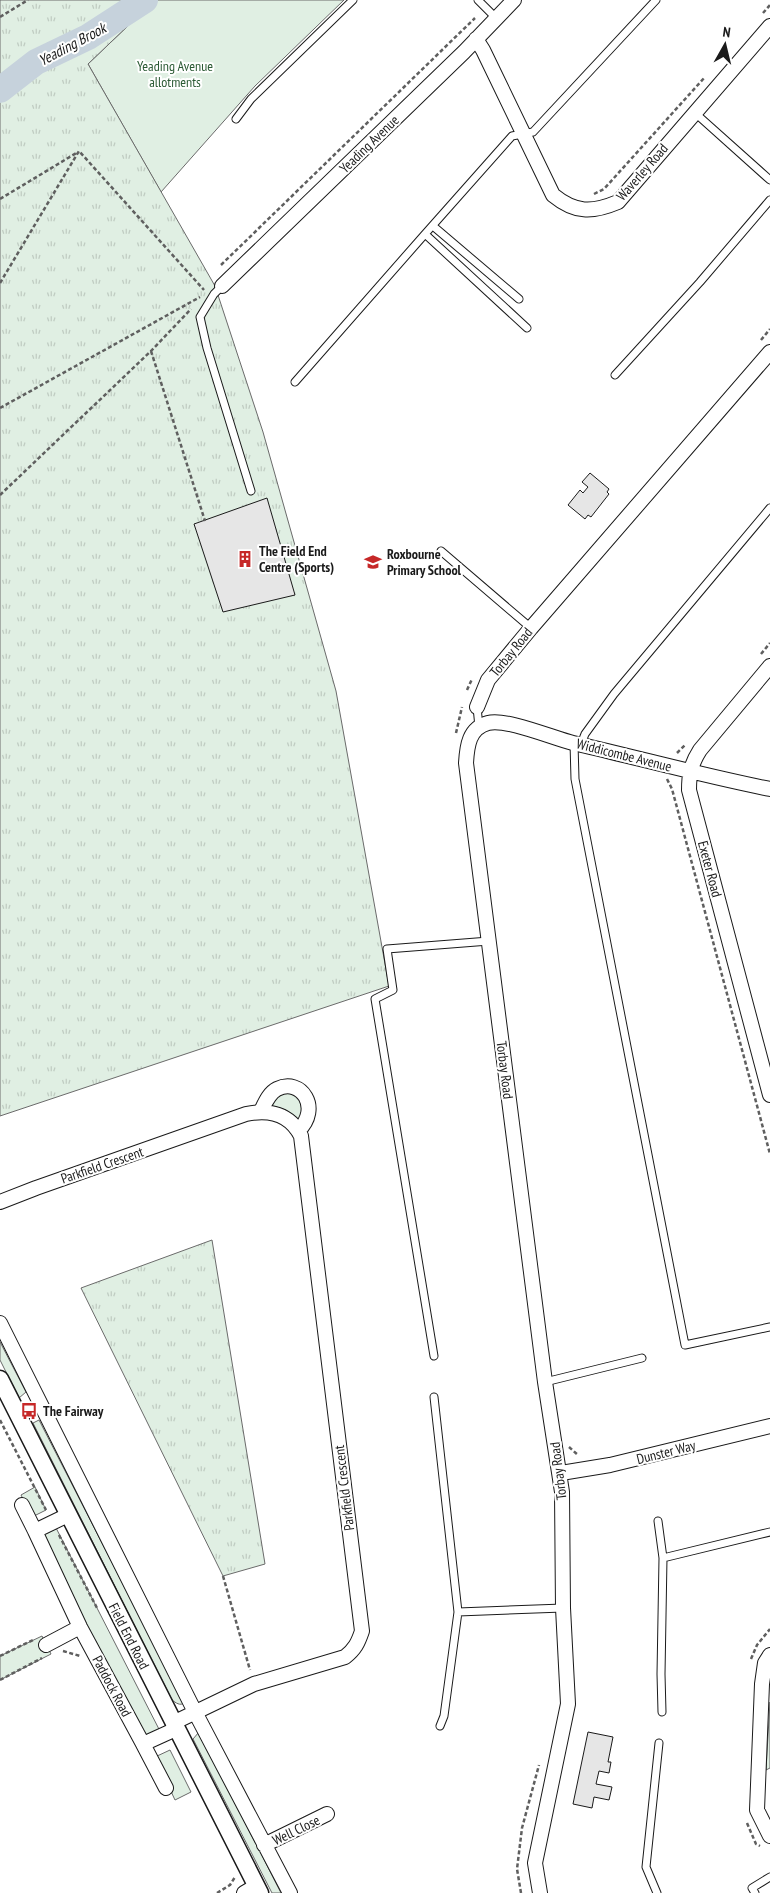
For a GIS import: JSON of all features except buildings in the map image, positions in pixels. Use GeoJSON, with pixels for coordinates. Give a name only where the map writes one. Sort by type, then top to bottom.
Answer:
{"type":"FeatureCollection","features":[{"type":"Feature","properties":{"kind":"street","name":"Yeading Avenue"},"geometry":{"type":"LineString","coordinates":[[215,286],[464,52],[514,0]]}},
{"type":"Feature","properties":{"kind":"street","name":"Waverley Road"},"geometry":{"type":"LineString","coordinates":[[481,34],[483,50],[553,195],[566,205],[584,210],[601,209],[618,202],[770,26]]}},
{"type":"Feature","properties":{"kind":"street","name":"Torbay Road"},"geometry":{"type":"LineString","coordinates":[[477,707],[488,680],[770,352]]}},
{"type":"Feature","properties":{"kind":"street"},"geometry":{"type":"LineString","coordinates":[[689,772],[692,762],[700,750],[770,666]]}},
{"type":"Feature","properties":{"kind":"street","name":"Widdicombe Avenue"},"geometry":{"type":"LineString","coordinates":[[479,727],[489,723],[502,723],[689,772],[770,789]]}},
{"type":"Feature","properties":{"kind":"street","name":"Torbay Road"},"geometry":{"type":"LineString","coordinates":[[479,727],[472,734],[467,748],[466,763],[546,1382],[566,1473],[564,1608],[568,1704],[535,1863],[540,1893]]}},
{"type":"Feature","properties":{"kind":"street","name":"Exeter Road"},"geometry":{"type":"LineString","coordinates":[[689,772],[689,790],[770,1095]]}},
{"type":"Feature","properties":{"kind":"street"},"geometry":{"type":"LineString","coordinates":[[286,1087],[303,1093],[310,1109],[305,1124],[298,1131],[288,1120],[277,1114],[261,1111],[270,1095],[278,1089],[286,1087]]}},
{"type":"Feature","properties":{"kind":"street","name":"Parkfield Crescent"},"geometry":{"type":"LineString","coordinates":[[0,1202],[246,1114],[261,1111]]}},
{"type":"Feature","properties":{"kind":"street","name":"Parkfield Crescent"},"geometry":{"type":"LineString","coordinates":[[175,1726],[195,1712],[254,1684],[345,1656],[353,1651],[362,1630],[301,1136],[298,1131]]}},
{"type":"Feature","properties":{"kind":"street"},"geometry":{"type":"LineString","coordinates":[[0,1323],[195,1712],[290,1893]]}},
{"type":"Feature","properties":{"kind":"street","name":"Field End Road"},"geometry":{"type":"LineString","coordinates":[[0,1379],[175,1726],[253,1891]]}},
{"type":"Feature","properties":{"kind":"street","name":"Dunster Way"},"geometry":{"type":"LineString","coordinates":[[566,1473],[610,1465],[770,1426]]}},
{"type":"Feature","properties":{"kind":"street","name":"Paddock Road"},"geometry":{"type":"LineString","coordinates":[[22,1505],[80,1628],[166,1788]]}},
{"type":"Feature","properties":{"kind":"street"},"geometry":{"type":"LineString","coordinates":[[35,1531],[68,1514]]}},
{"type":"Feature","properties":{"kind":"street"},"geometry":{"type":"LineString","coordinates":[[41,1648],[80,1628]]}},
{"type":"Feature","properties":{"kind":"street"},"geometry":{"type":"LineString","coordinates":[[770,1654],[765,1663],[762,1684],[758,1810],[770,1836]]}},
{"type":"Feature","properties":{"kind":"street"},"geometry":{"type":"LineString","coordinates":[[142,1744],[175,1726]]}},
{"type":"Feature","properties":{"kind":"street","name":"Well Close"},"geometry":{"type":"LineString","coordinates":[[264,1845],[327,1814]]}},
{"type":"Feature","properties":{"kind":"lane"},"geometry":{"type":"LineString","coordinates":[[236,119],[251,99],[353,0]]}},
{"type":"Feature","properties":{"kind":"lane"},"geometry":{"type":"LineString","coordinates":[[478,0],[496,18]]}},
{"type":"Feature","properties":{"kind":"lane"},"geometry":{"type":"LineString","coordinates":[[295,382],[512,136],[533,132],[656,0]]}},
{"type":"Feature","properties":{"kind":"lane"},"geometry":{"type":"LineString","coordinates":[[694,112],[770,180]]}},
{"type":"Feature","properties":{"kind":"lane"},"geometry":{"type":"LineString","coordinates":[[615,375],[700,282],[770,201]]}},
{"type":"Feature","properties":{"kind":"lane"},"geometry":{"type":"LineString","coordinates":[[433,226],[519,299]]}},
{"type":"Feature","properties":{"kind":"lane"},"geometry":{"type":"LineString","coordinates":[[425,234],[528,328]]}},
{"type":"Feature","properties":{"kind":"lane"},"geometry":{"type":"LineString","coordinates":[[215,286],[214,294],[200,317],[207,348],[250,491]]}},
{"type":"Feature","properties":{"kind":"lane"},"geometry":{"type":"LineString","coordinates":[[770,508],[614,694],[578,743],[575,779],[685,1345],[770,1327]]}},
{"type":"Feature","properties":{"kind":"lane"},"geometry":{"type":"LineString","coordinates":[[441,551],[531,628]]}},
{"type":"Feature","properties":{"kind":"lane","name":"Torbay Road"},"geometry":{"type":"LineString","coordinates":[[477,707],[479,727]]}},
{"type":"Feature","properties":{"kind":"lane"},"geometry":{"type":"LineString","coordinates":[[434,1356],[375,999],[393,990],[387,949],[489,941]]}},
{"type":"Feature","properties":{"kind":"lane"},"geometry":{"type":"LineString","coordinates":[[546,1382],[642,1358]]}},
{"type":"Feature","properties":{"kind":"lane"},"geometry":{"type":"LineString","coordinates":[[434,1397],[458,1612],[444,1716],[440,1726]]}},
{"type":"Feature","properties":{"kind":"lane"},"geometry":{"type":"LineString","coordinates":[[658,1521],[663,1558],[662,1712]]}},
{"type":"Feature","properties":{"kind":"lane"},"geometry":{"type":"LineString","coordinates":[[663,1558],[770,1532]]}},
{"type":"Feature","properties":{"kind":"lane"},"geometry":{"type":"LineString","coordinates":[[458,1612],[564,1608]]}},
{"type":"Feature","properties":{"kind":"lane"},"geometry":{"type":"LineString","coordinates":[[657,1893],[646,1867],[659,1743]]}},
{"type":"Feature","properties":{"kind":"lane"},"geometry":{"type":"LineString","coordinates":[[755,1893],[752,1888],[770,1877]]}},
{"type":"Feature","properties":{"kind":"path"},"geometry":{"type":"LineString","coordinates":[[0,17],[28,0]]}},
{"type":"Feature","properties":{"kind":"path"},"geometry":{"type":"LineString","coordinates":[[757,20],[770,5]]}},
{"type":"Feature","properties":{"kind":"path"},"geometry":{"type":"LineString","coordinates":[[216,270],[485,8]]}},
{"type":"Feature","properties":{"kind":"path"},"geometry":{"type":"LineString","coordinates":[[474,18],[481,34]]}},
{"type":"Feature","properties":{"kind":"path"},"geometry":{"type":"LineString","coordinates":[[454,38],[464,52]]}},
{"type":"Feature","properties":{"kind":"path"},"geometry":{"type":"LineString","coordinates":[[588,195],[604,189],[710,71]]}},
{"type":"Feature","properties":{"kind":"path"},"geometry":{"type":"LineString","coordinates":[[79,151],[206,293]]}},
{"type":"Feature","properties":{"kind":"path"},"geometry":{"type":"LineString","coordinates":[[0,199],[79,151]]}},
{"type":"Feature","properties":{"kind":"path"},"geometry":{"type":"LineString","coordinates":[[0,283],[79,151]]}},
{"type":"Feature","properties":{"kind":"path"},"geometry":{"type":"LineString","coordinates":[[0,495],[151,351],[206,293],[215,286]]}},
{"type":"Feature","properties":{"kind":"path"},"geometry":{"type":"LineString","coordinates":[[0,408],[206,293]]}},
{"type":"Feature","properties":{"kind":"path"},"geometry":{"type":"LineString","coordinates":[[757,344],[770,330]]}},
{"type":"Feature","properties":{"kind":"path"},"geometry":{"type":"LineString","coordinates":[[151,351],[205,521]]}},
{"type":"Feature","properties":{"kind":"path"},"geometry":{"type":"LineString","coordinates":[[466,692],[473,677]]}},
{"type":"Feature","properties":{"kind":"path"},"geometry":{"type":"LineString","coordinates":[[454,740],[464,702]]}},
{"type":"Feature","properties":{"kind":"path"},"geometry":{"type":"LineString","coordinates":[[566,1473],[566,1445],[582,1458]]}},
{"type":"Feature","properties":{"kind":"path"},"geometry":{"type":"LineString","coordinates":[[223,1576],[251,1673],[253,1672]]}},
{"type":"Feature","properties":{"kind":"path"},"geometry":{"type":"LineString","coordinates":[[0,1656],[41,1648]]}},
{"type":"Feature","properties":{"kind":"path"},"geometry":{"type":"LineString","coordinates":[[0,1680],[41,1648]]}},
{"type":"Feature","properties":{"kind":"path"},"geometry":{"type":"LineString","coordinates":[[60,1650],[82,1657]]}},
{"type":"Feature","properties":{"kind":"path"},"geometry":{"type":"LineString","coordinates":[[521,1893],[517,1869],[522,1828],[540,1761]]}},
{"type":"Feature","properties":{"kind":"path"},"geometry":{"type":"LineString","coordinates":[[217,1893],[230,1885],[234,1877]]}},
{"type":"Feature","properties":{"kind":"green space"},"geometry":{"type":"Polygon","coordinates":[[[0,0],[155,0],[88,64],[215,286],[263,432],[336,691],[389,986],[0,1116],[0,0]]]}},
{"type":"Feature","properties":{"kind":"green space","name":"Yeading Avenue allotments"},"geometry":{"type":"Polygon","coordinates":[[[155,0],[344,0],[255,86],[161,192],[88,64],[155,0]]]}},
{"type":"Feature","properties":{"kind":"green space"},"geometry":{"type":"Polygon","coordinates":[[[281,1092],[294,1093],[305,1106],[301,1121],[286,1110],[270,1105],[281,1092]]]}},
{"type":"Feature","properties":{"kind":"green space"},"geometry":{"type":"Polygon","coordinates":[[[212,1240],[265,1564],[223,1576],[81,1288],[212,1240]]]}},
{"type":"Feature","properties":{"kind":"green space"},"geometry":{"type":"Polygon","coordinates":[[[0,1342],[26,1392],[19,1398],[0,1360],[0,1342]]]}},
{"type":"Feature","properties":{"kind":"green space"},"geometry":{"type":"Polygon","coordinates":[[[39,1420],[183,1704],[178,1704],[172,1700],[33,1423],[39,1420]]]}},
{"type":"Feature","properties":{"kind":"green space"},"geometry":{"type":"Polygon","coordinates":[[[35,1487],[46,1510],[32,1517],[21,1495],[35,1487]]]}},
{"type":"Feature","properties":{"kind":"green space"},"geometry":{"type":"Polygon","coordinates":[[[53,1522],[162,1735],[143,1744],[35,1531],[53,1522]]]}},
{"type":"Feature","properties":{"kind":"green space"},"geometry":{"type":"Polygon","coordinates":[[[42,1636],[51,1654],[0,1680],[0,1656],[42,1636]]]}},
{"type":"Feature","properties":{"kind":"green space"},"geometry":{"type":"Polygon","coordinates":[[[770,1702],[770,1768],[766,1770],[770,1702]]]}},
{"type":"Feature","properties":{"kind":"green space"},"geometry":{"type":"Polygon","coordinates":[[[199,1732],[281,1893],[272,1893],[193,1739],[199,1732]]]}},
{"type":"Feature","properties":{"kind":"green space"},"geometry":{"type":"Polygon","coordinates":[[[170,1750],[191,1792],[175,1800],[155,1757],[170,1750]]]}},
{"type":"Feature","properties":{"kind":"waterway","name":"Yeading Brook"},"geometry":{"type":"LineString","coordinates":[[0,90],[36,62],[88,37],[145,0]]}},
{"type":"Feature","properties":{"kind":"place","name":"The Field End Centre (Sports)"},"geometry":{"type":"Point","coordinates":[245,559]}},
{"type":"Feature","properties":{"kind":"place","name":"Roxbourne Primary School"},"geometry":{"type":"Point","coordinates":[373,562]}},
{"type":"Feature","properties":{"kind":"place","name":"The Fairway"},"geometry":{"type":"Point","coordinates":[29,1411]}}]}
